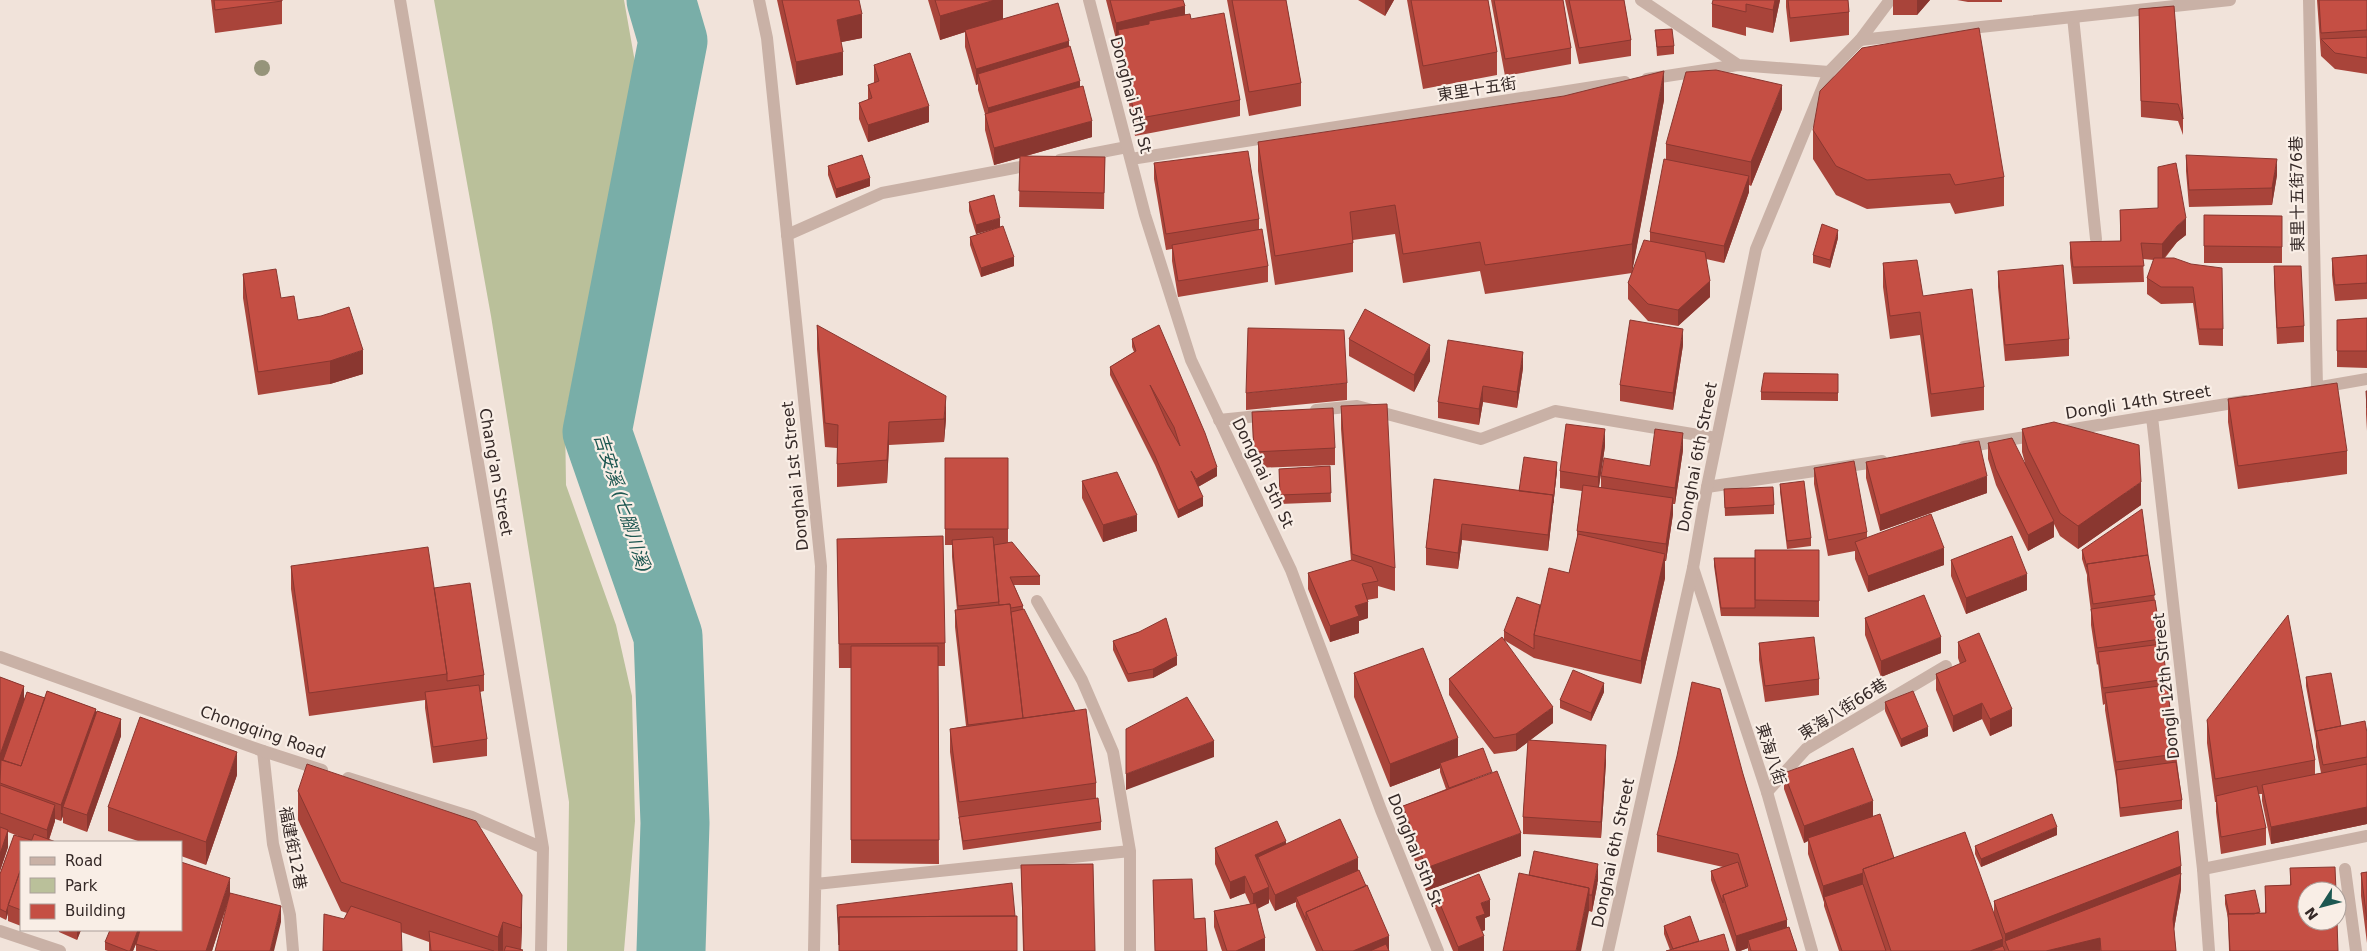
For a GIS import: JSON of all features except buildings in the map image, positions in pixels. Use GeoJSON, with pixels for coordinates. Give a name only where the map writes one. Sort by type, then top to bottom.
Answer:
{"type":"FeatureCollection","features":[{"type":"Feature","properties":{"kind":"street","name":"Chang'an Street"},"geometry":{"type":"LineString","coordinates":[[400,0],[543,848],[541,951]]}},
{"type":"Feature","properties":{"kind":"street","name":"Donghai 1st Street"},"geometry":{"type":"LineString","coordinates":[[759,0],[768,38],[821,566],[814,951]]}},
{"type":"Feature","properties":{"kind":"street","name":"Donghai 5th St"},"geometry":{"type":"LineString","coordinates":[[1090,0],[1145,215],[1191,360],[1291,570],[1381,810],[1438,951]]}},
{"type":"Feature","properties":{"kind":"street"},"geometry":{"type":"LineString","coordinates":[[1641,0],[1738,65]]}},
{"type":"Feature","properties":{"kind":"street","name":"Donghai 6th Street"},"geometry":{"type":"LineString","coordinates":[[1608,951],[1693,568],[1716,438],[1756,249],[1829,72],[1860,40],[1890,0]]}},
{"type":"Feature","properties":{"kind":"street"},"geometry":{"type":"LineString","coordinates":[[1860,40],[2230,0]]}},
{"type":"Feature","properties":{"kind":"street","name":"東里十五街76巷"},"geometry":{"type":"LineString","coordinates":[[2310,0],[2312,389],[2367,379]]}},
{"type":"Feature","properties":{"kind":"street"},"geometry":{"type":"LineString","coordinates":[[2073,17],[2096,239]]}},
{"type":"Feature","properties":{"kind":"street","name":"東里十五街"},"geometry":{"type":"LineString","coordinates":[[787,235],[882,193],[1129,153],[1738,65],[1829,72]]}},
{"type":"Feature","properties":{"kind":"street","name":"Dongli 14th Street"},"geometry":{"type":"LineString","coordinates":[[1947,450],[2152,418],[2259,398]]}},
{"type":"Feature","properties":{"kind":"street"},"geometry":{"type":"LineString","coordinates":[[1308,411],[1357,406],[1481,439],[1554,411],[1716,438]]}},
{"type":"Feature","properties":{"kind":"street"},"geometry":{"type":"LineString","coordinates":[[1219,420],[1278,414]]}},
{"type":"Feature","properties":{"kind":"street","name":"Dongli 12th Street"},"geometry":{"type":"LineString","coordinates":[[2152,418],[2203,869],[2209,951]]}},
{"type":"Feature","properties":{"kind":"street"},"geometry":{"type":"LineString","coordinates":[[1707,487],[1891,460]]}},
{"type":"Feature","properties":{"kind":"street","name":"東海八街"},"geometry":{"type":"LineString","coordinates":[[1693,568],[1767,792],[1812,951]]}},
{"type":"Feature","properties":{"kind":"street"},"geometry":{"type":"LineString","coordinates":[[1037,601],[1082,680],[1113,752],[1130,851],[1130,951]]}},
{"type":"Feature","properties":{"kind":"street","name":"Chongqing Road"},"geometry":{"type":"LineString","coordinates":[[0,657],[263,751],[472,817],[543,848]]}},
{"type":"Feature","properties":{"kind":"street","name":"東海八街66巷"},"geometry":{"type":"LineString","coordinates":[[1767,792],[1806,749],[1946,666]]}},
{"type":"Feature","properties":{"kind":"street","name":"福建街12巷"},"geometry":{"type":"LineString","coordinates":[[263,751],[273,844],[290,915],[293,951]]}},
{"type":"Feature","properties":{"kind":"street"},"geometry":{"type":"LineString","coordinates":[[2203,869],[2367,836]]}},
{"type":"Feature","properties":{"kind":"street"},"geometry":{"type":"LineString","coordinates":[[816,884],[1130,851]]}},
{"type":"Feature","properties":{"kind":"street"},"geometry":{"type":"LineString","coordinates":[[2345,869],[2356,951]]}},
{"type":"Feature","properties":{"kind":"street"},"geometry":{"type":"LineString","coordinates":[[0,931],[60,951]]}},
{"type":"Feature","properties":{"kind":"green space"},"geometry":{"type":"Polygon","coordinates":[[[434,0],[624,0],[636,68],[565,418],[566,485],[616,625],[632,696],[635,821],[624,951],[567,951],[569,802],[491,316],[434,0]]]}},
{"type":"Feature","properties":{"kind":"waterway","name":"吉安溪 (七腳川溪)"},"geometry":{"type":"LineString","coordinates":[[661,0],[673,41],[597,432],[668,636],[675,823],[671,951]]}}]}
